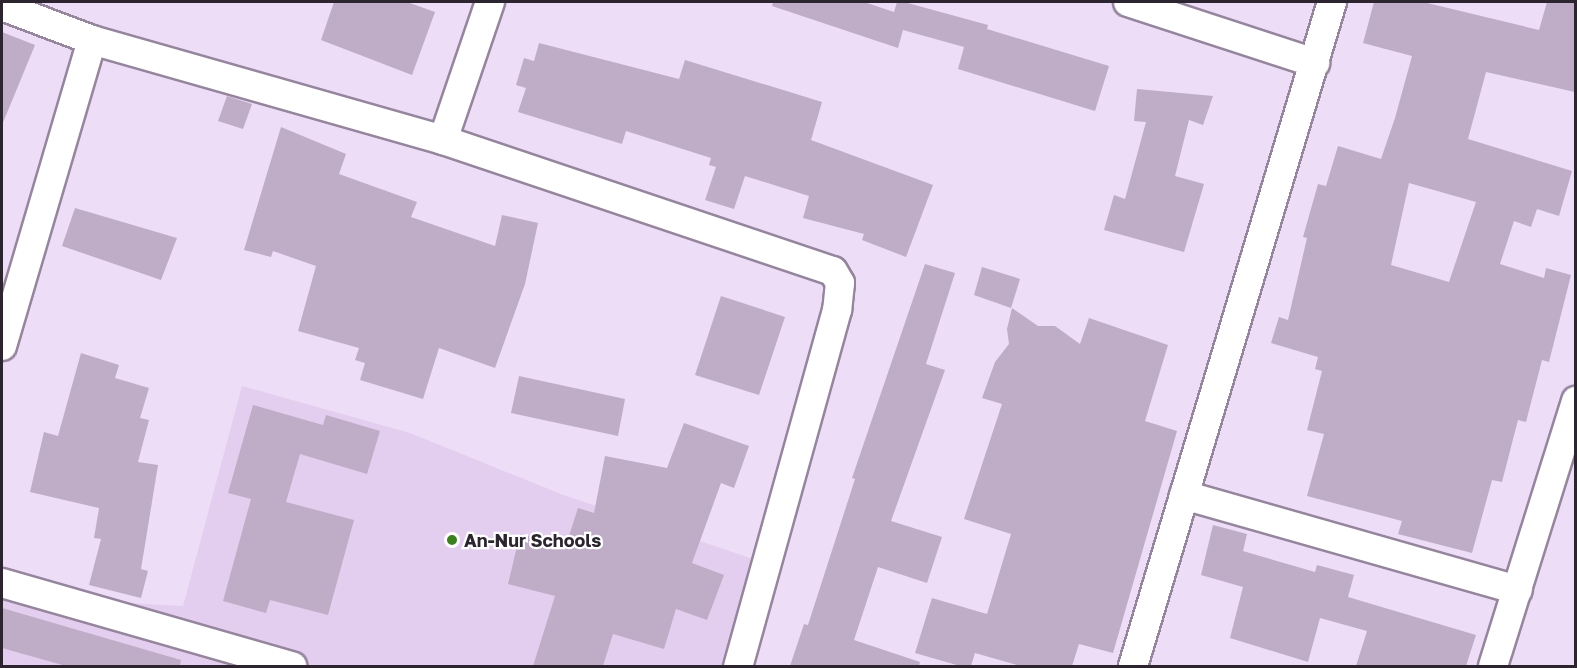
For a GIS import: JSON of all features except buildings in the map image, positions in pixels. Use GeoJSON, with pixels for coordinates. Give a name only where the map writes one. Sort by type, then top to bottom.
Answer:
{"type":"FeatureCollection","features":[{"type":"Feature","properties":{"kind":"street"},"geometry":{"type":"LineString","coordinates":[[442,140],[490,2]]}},
{"type":"Feature","properties":{"kind":"street"},"geometry":{"type":"LineString","coordinates":[[1128,2],[1315,63]]}},
{"type":"Feature","properties":{"kind":"street"},"geometry":{"type":"LineString","coordinates":[[1133,666],[1332,2]]}},
{"type":"Feature","properties":{"kind":"street"},"geometry":{"type":"LineString","coordinates":[[2,6],[92,40],[442,140],[833,271],[840,283],[837,310],[738,666]]}},
{"type":"Feature","properties":{"kind":"street"},"geometry":{"type":"LineString","coordinates":[[2,346],[92,40]]}},
{"type":"Feature","properties":{"kind":"street"},"geometry":{"type":"LineString","coordinates":[[1493,666],[1575,401]]}},
{"type":"Feature","properties":{"kind":"street"},"geometry":{"type":"LineString","coordinates":[[1184,495],[1518,590]]}},
{"type":"Feature","properties":{"kind":"street"},"geometry":{"type":"LineString","coordinates":[[2,583],[292,666]]}},
{"type":"Feature","properties":{"kind":"shaded area","name":"An-Nur Schools"},"geometry":{"type":"Polygon","coordinates":[[[242,386],[410,433],[561,494],[762,562],[724,666],[2,666],[2,596],[183,606],[242,386]]]}},
{"type":"Feature","properties":{"kind":"place","name":"An-Nur Schools"},"geometry":{"type":"Point","coordinates":[452,540]}}]}
